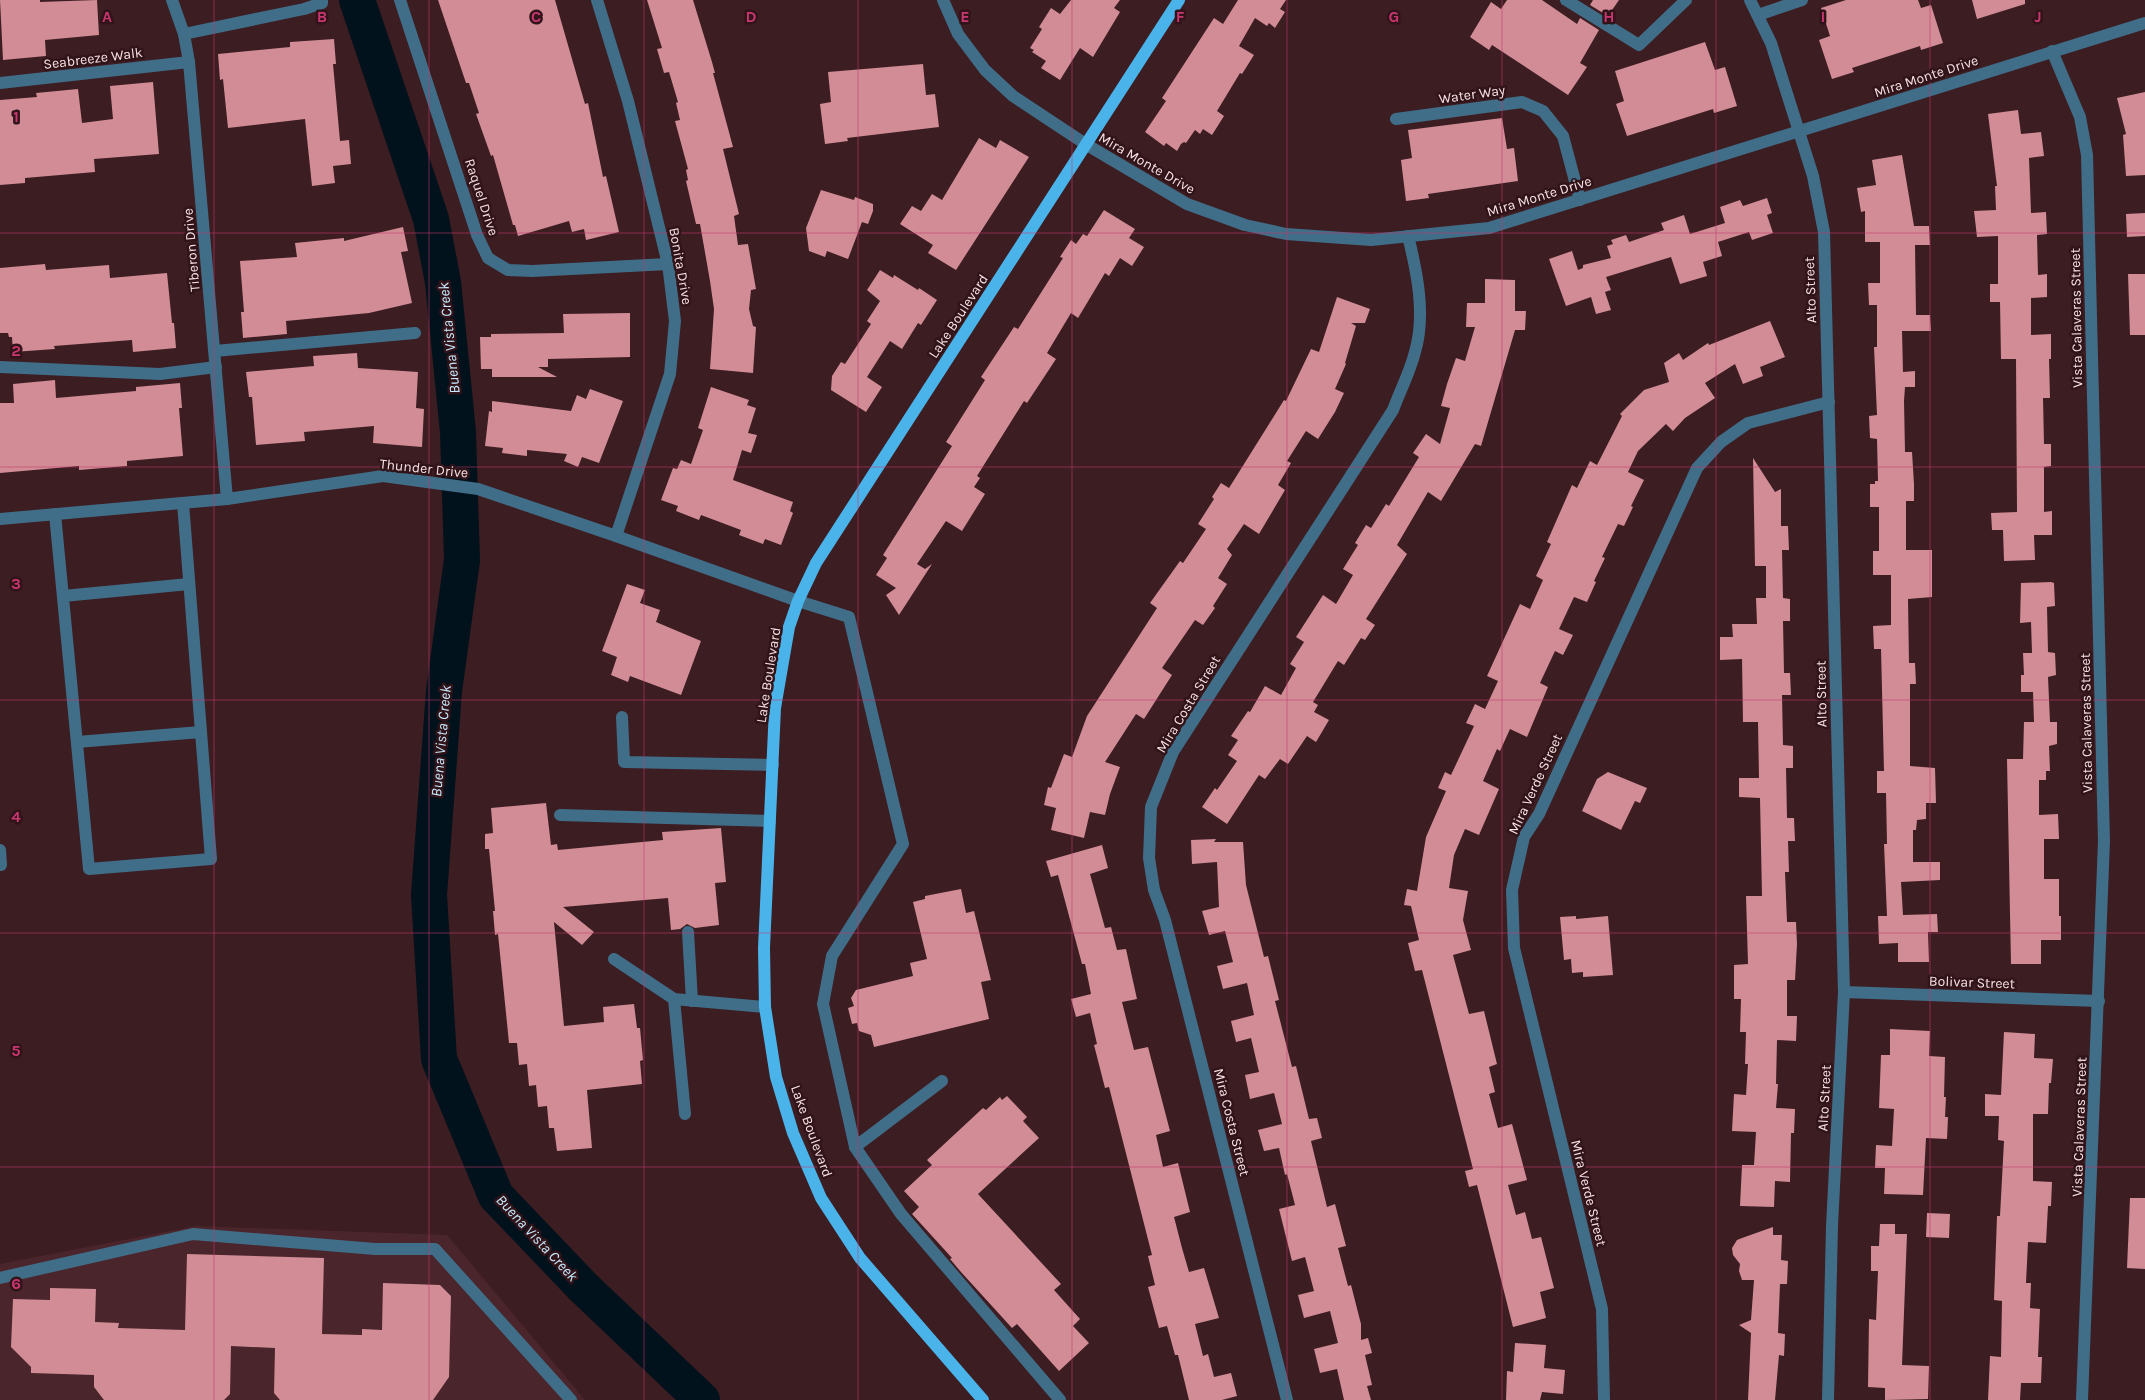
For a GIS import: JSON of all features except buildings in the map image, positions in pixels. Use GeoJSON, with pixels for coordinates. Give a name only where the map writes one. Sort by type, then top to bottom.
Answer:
{"type":"FeatureCollection","features":[{"type":"Feature","properties":{"kind":"main road","name":"Lake Boulevard"},"geometry":{"type":"LineString","coordinates":[[983,1400],[860,1258],[821,1198],[793,1132],[776,1077],[765,1007],[764,948],[775,708],[788,632],[798,601],[816,563],[1179,0]]}},
{"type":"Feature","properties":{"kind":"street","name":"Tiberon Drive"},"geometry":{"type":"LineString","coordinates":[[172,0],[184,34],[189,62],[227,499]]}},
{"type":"Feature","properties":{"kind":"street","name":"Raquel Drive"},"geometry":{"type":"LineString","coordinates":[[400,0],[477,235],[488,258],[508,270],[532,271],[668,264]]}},
{"type":"Feature","properties":{"kind":"street","name":"Bonita Drive"},"geometry":{"type":"LineString","coordinates":[[597,0],[628,101],[668,264],[675,321],[670,374],[616,536]]}},
{"type":"Feature","properties":{"kind":"street","name":"Mira Monte Drive"},"geometry":{"type":"LineString","coordinates":[[943,0],[958,34],[985,70],[1013,96],[1087,145],[1187,204],[1245,226],[1286,234],[1371,240],[1489,228],[2145,23]]}},
{"type":"Feature","properties":{"kind":"street"},"geometry":{"type":"LineString","coordinates":[[1566,0],[1639,45],[1686,0]]}},
{"type":"Feature","properties":{"kind":"street","name":"Alto Street"},"geometry":{"type":"LineString","coordinates":[[1750,0],[1771,43],[1813,176],[1824,232],[1844,992],[1832,1226],[1828,1400]]}},
{"type":"Feature","properties":{"kind":"street"},"geometry":{"type":"LineString","coordinates":[[1758,15],[1802,0]]}},
{"type":"Feature","properties":{"kind":"street"},"geometry":{"type":"LineString","coordinates":[[184,34],[304,9],[322,1]]}},
{"type":"Feature","properties":{"kind":"street","name":"Vista Calaveras Street"},"geometry":{"type":"LineString","coordinates":[[2052,51],[2080,117],[2088,155],[2104,841],[2082,1400]]}},
{"type":"Feature","properties":{"kind":"street","name":"Seabreeze Walk"},"geometry":{"type":"LineString","coordinates":[[0,82],[189,62]]}},
{"type":"Feature","properties":{"kind":"street","name":"Water Way"},"geometry":{"type":"LineString","coordinates":[[1396,119],[1522,102],[1543,111],[1563,136],[1580,200]]}},
{"type":"Feature","properties":{"kind":"street","name":"Mira Costa Street"},"geometry":{"type":"LineString","coordinates":[[1287,1400],[1165,920],[1154,890],[1149,858],[1152,807],[1173,752],[1393,410],[1416,351],[1419,317],[1417,272],[1408,236]]}},
{"type":"Feature","properties":{"kind":"street"},"geometry":{"type":"LineString","coordinates":[[214,351],[416,333]]}},
{"type":"Feature","properties":{"kind":"street"},"geometry":{"type":"LineString","coordinates":[[0,367],[160,374],[216,367]]}},
{"type":"Feature","properties":{"kind":"street","name":"Mira Verde Street"},"geometry":{"type":"LineString","coordinates":[[1604,1400],[1602,1309],[1514,948],[1512,890],[1524,837],[1539,814],[1697,468],[1721,442],[1748,423],[1829,402]]}},
{"type":"Feature","properties":{"kind":"street","name":"Thunder Drive"},"geometry":{"type":"LineString","coordinates":[[0,519],[227,499],[383,476],[478,489],[848,617],[903,844],[832,956],[823,1004],[854,1147]]}},
{"type":"Feature","properties":{"kind":"street"},"geometry":{"type":"LineString","coordinates":[[55,514],[89,870],[211,859],[183,503]]}},
{"type":"Feature","properties":{"kind":"street"},"geometry":{"type":"LineString","coordinates":[[63,596],[189,584]]}},
{"type":"Feature","properties":{"kind":"street"},"geometry":{"type":"LineString","coordinates":[[622,717],[624,762],[773,765]]}},
{"type":"Feature","properties":{"kind":"street"},"geometry":{"type":"LineString","coordinates":[[77,742],[201,732]]}},
{"type":"Feature","properties":{"kind":"street"},"geometry":{"type":"LineString","coordinates":[[560,815],[770,821]]}},
{"type":"Feature","properties":{"kind":"street"},"geometry":{"type":"LineString","coordinates":[[0,850],[1,865]]}},
{"type":"Feature","properties":{"kind":"street"},"geometry":{"type":"LineString","coordinates":[[688,932],[692,1001]]}},
{"type":"Feature","properties":{"kind":"street"},"geometry":{"type":"LineString","coordinates":[[614,959],[674,999],[765,1007]]}},
{"type":"Feature","properties":{"kind":"street","name":"Bolivar Street"},"geometry":{"type":"LineString","coordinates":[[1844,992],[2099,1001]]}},
{"type":"Feature","properties":{"kind":"street"},"geometry":{"type":"LineString","coordinates":[[674,999],[685,1114]]}},
{"type":"Feature","properties":{"kind":"street"},"geometry":{"type":"LineString","coordinates":[[942,1081],[854,1147],[901,1214],[1060,1400]]}},
{"type":"Feature","properties":{"kind":"street"},"geometry":{"type":"LineString","coordinates":[[0,1278],[193,1234],[375,1249],[435,1249],[571,1400]]}},
{"type":"Feature","properties":{"kind":"shaded area"},"geometry":{"type":"Polygon","coordinates":[[[196,1226],[447,1235],[585,1400],[0,1400],[0,1264],[196,1226]]]}},
{"type":"Feature","properties":{"kind":"waterway","name":"Buena Vista Creek"},"geometry":{"type":"LineString","coordinates":[[357,0],[431,219],[443,282],[458,432],[462,560],[444,691],[429,895],[439,1059],[496,1196],[584,1288],[702,1400]]}}]}
